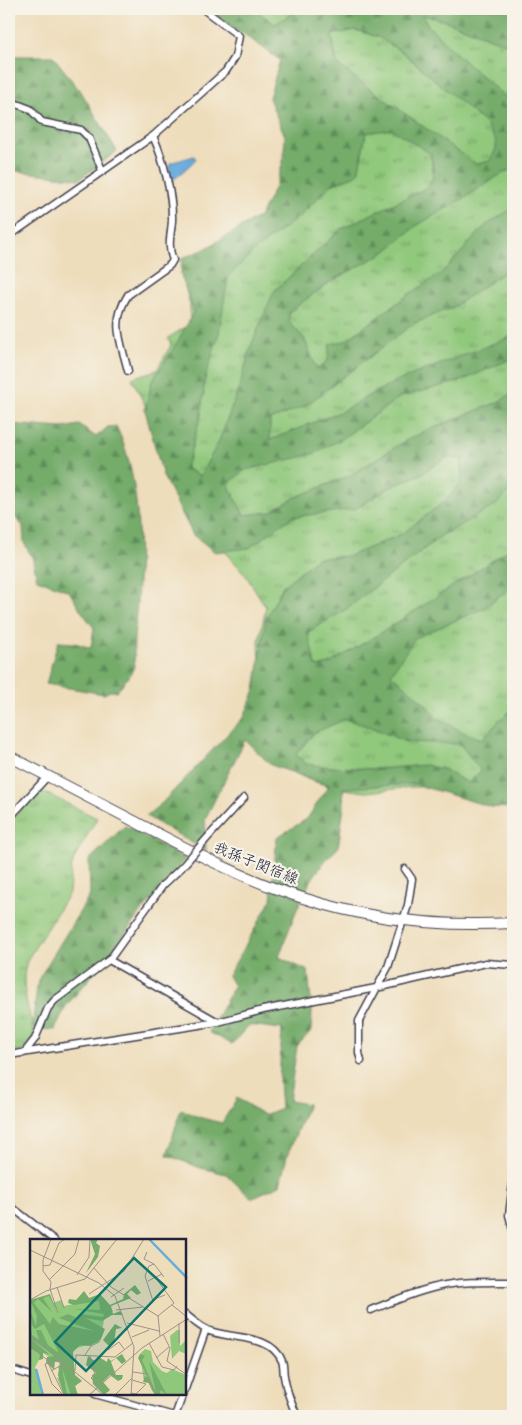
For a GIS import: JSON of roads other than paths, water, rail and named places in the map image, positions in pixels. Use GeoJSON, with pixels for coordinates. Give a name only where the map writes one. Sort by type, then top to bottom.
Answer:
{"type":"FeatureCollection","features":[{"type":"Feature","properties":{"kind":"main road","name":"我孫子関宿線"},"geometry":{"type":"LineString","coordinates":[[9,756],[200,857],[250,879],[304,898],[376,916],[460,924],[513,923]]}},
{"type":"Feature","properties":{"kind":"street"},"geometry":{"type":"LineString","coordinates":[[9,236],[153,136],[226,72],[235,57],[238,36],[204,9]]}},
{"type":"Feature","properties":{"kind":"street"},"geometry":{"type":"LineString","coordinates":[[9,101],[30,109],[42,122],[80,130],[89,138],[102,170]]}},
{"type":"Feature","properties":{"kind":"street"},"geometry":{"type":"LineString","coordinates":[[128,370],[117,326],[123,302],[128,295],[170,265],[173,260],[169,251],[169,234],[172,220],[170,198],[162,159],[153,136]]}},
{"type":"Feature","properties":{"kind":"street"},"geometry":{"type":"LineString","coordinates":[[9,822],[12,815],[47,776]]}},
{"type":"Feature","properties":{"kind":"street"},"geometry":{"type":"LineString","coordinates":[[24,1053],[35,1039],[48,1008],[55,1000],[108,960],[163,886],[244,798]]}},
{"type":"Feature","properties":{"kind":"street"},"geometry":{"type":"LineString","coordinates":[[361,1061],[359,1053],[359,1021],[388,967],[408,905],[412,879],[404,869]]}},
{"type":"Feature","properties":{"kind":"street"},"geometry":{"type":"LineString","coordinates":[[108,960],[218,1022]]}},
{"type":"Feature","properties":{"kind":"street"},"geometry":{"type":"LineString","coordinates":[[9,1055],[218,1022],[263,1010],[376,988],[486,963],[513,965]]}},
{"type":"Feature","properties":{"kind":"street"},"geometry":{"type":"LineString","coordinates":[[513,1183],[509,1215],[513,1230]]}},
{"type":"Feature","properties":{"kind":"street"},"geometry":{"type":"LineString","coordinates":[[9,1205],[53,1239]]}},
{"type":"Feature","properties":{"kind":"street"},"geometry":{"type":"LineString","coordinates":[[371,1310],[414,1293],[441,1286],[513,1282]]}},
{"type":"Feature","properties":{"kind":"street"},"geometry":{"type":"LineString","coordinates":[[186,1315],[206,1329],[231,1337],[255,1340],[274,1350],[283,1362],[288,1396],[297,1416]]}},
{"type":"Feature","properties":{"kind":"street"},"geometry":{"type":"LineString","coordinates":[[186,1386],[206,1329]]}},
{"type":"Feature","properties":{"kind":"street"},"geometry":{"type":"LineString","coordinates":[[9,1369],[30,1376]]}},
{"type":"Feature","properties":{"kind":"street"},"geometry":{"type":"LineString","coordinates":[[99,1395],[174,1416],[183,1395]]}},
{"type":"Feature","properties":{"kind":"water"},"geometry":{"type":"Polygon","coordinates":[[[194,156],[196,159],[176,178],[171,178],[170,163],[194,156]]]}}]}
